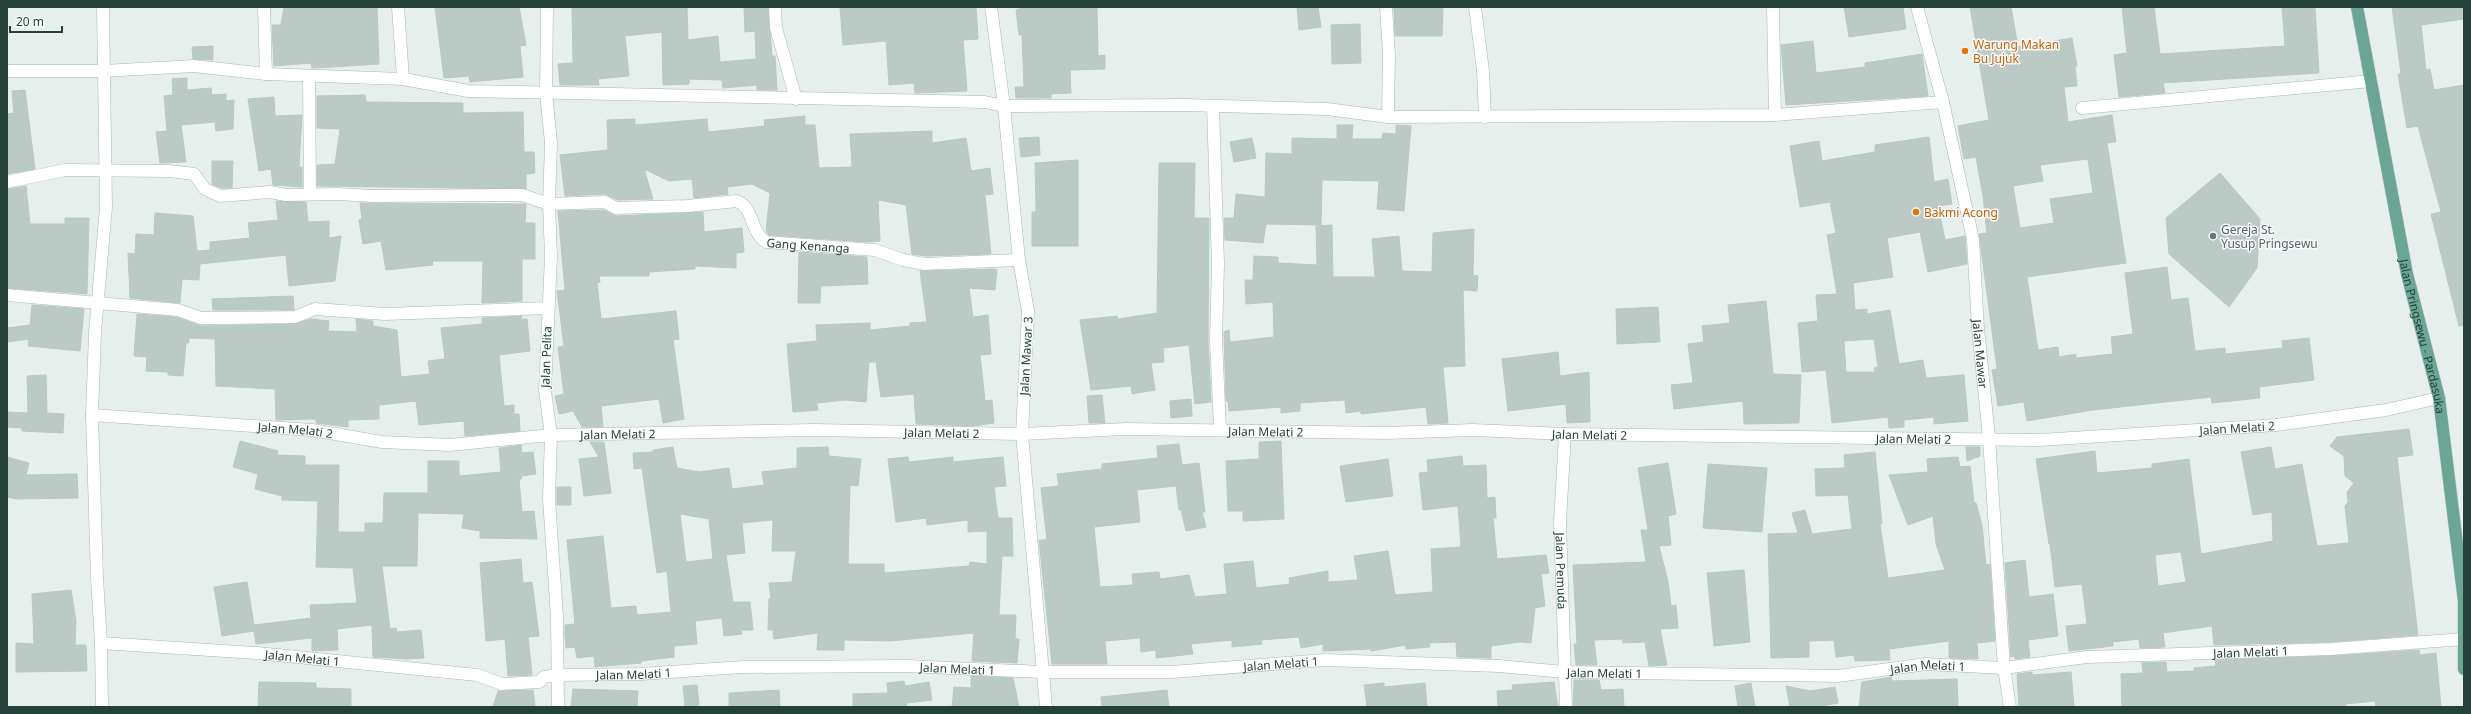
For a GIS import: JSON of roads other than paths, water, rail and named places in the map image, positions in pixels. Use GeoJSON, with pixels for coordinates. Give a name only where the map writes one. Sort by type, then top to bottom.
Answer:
{"type":"FeatureCollection","features":[{"type":"Feature","properties":{"kind":"main road","name":"Jalan Pringsewu - Pardasuka"},"geometry":{"type":"LineString","coordinates":[[2357,7],[2407,274],[2439,398],[2464,601],[2464,669]]}},
{"type":"Feature","properties":{"kind":"street"},"geometry":{"type":"LineString","coordinates":[[102,707],[92,415],[97,303],[106,208],[103,7]]}},
{"type":"Feature","properties":{"kind":"street"},"geometry":{"type":"LineString","coordinates":[[264,7],[266,74]]}},
{"type":"Feature","properties":{"kind":"street"},"geometry":{"type":"LineString","coordinates":[[398,7],[403,79]]}},
{"type":"Feature","properties":{"kind":"street","name":"Jalan Pelita"},"geometry":{"type":"LineString","coordinates":[[547,7],[546,94],[551,143],[549,204],[551,256],[545,391],[551,435],[549,506],[557,617],[558,707]]}},
{"type":"Feature","properties":{"kind":"street"},"geometry":{"type":"LineString","coordinates":[[775,7],[776,28],[796,99]]}},
{"type":"Feature","properties":{"kind":"street","name":"Jalan Mawar 3"},"geometry":{"type":"LineString","coordinates":[[991,7],[1004,106],[1019,260],[1028,311],[1022,434],[1046,707]]}},
{"type":"Feature","properties":{"kind":"street"},"geometry":{"type":"LineString","coordinates":[[1386,7],[1389,54],[1388,117]]}},
{"type":"Feature","properties":{"kind":"street"},"geometry":{"type":"LineString","coordinates":[[1475,7],[1483,71],[1485,117]]}},
{"type":"Feature","properties":{"kind":"street"},"geometry":{"type":"LineString","coordinates":[[1774,7],[1776,115]]}},
{"type":"Feature","properties":{"kind":"street","name":"Jalan Mawar"},"geometry":{"type":"LineString","coordinates":[[1917,7],[1943,102],[1973,240],[1978,328],[1990,438],[2004,668],[2010,707]]}},
{"type":"Feature","properties":{"kind":"street"},"geometry":{"type":"LineString","coordinates":[[7,71],[103,71],[194,66],[266,74],[403,79],[468,91],[546,94],[985,102],[1004,106],[1185,104],[1327,109],[1388,117],[1776,115],[1943,102]]}},
{"type":"Feature","properties":{"kind":"street"},"geometry":{"type":"LineString","coordinates":[[309,76],[310,194]]}},
{"type":"Feature","properties":{"kind":"street"},"geometry":{"type":"LineString","coordinates":[[2082,108],[2371,81]]}},
{"type":"Feature","properties":{"kind":"street"},"geometry":{"type":"LineString","coordinates":[[1213,106],[1218,264],[1216,340],[1220,429]]}},
{"type":"Feature","properties":{"kind":"street"},"geometry":{"type":"LineString","coordinates":[[7,182],[65,170],[106,169],[169,171],[194,174],[205,189],[220,196],[270,192],[286,195],[522,195],[549,204]]}},
{"type":"Feature","properties":{"kind":"street","name":"Gang Kenanga"},"geometry":{"type":"LineString","coordinates":[[549,204],[605,202],[616,208],[687,206],[737,201],[744,204],[758,236],[766,242],[875,250],[903,260],[925,264],[1019,260]]}},
{"type":"Feature","properties":{"kind":"street"},"geometry":{"type":"LineString","coordinates":[[7,296],[178,310],[201,318],[295,318],[315,309],[385,314],[548,308]]}},
{"type":"Feature","properties":{"kind":"street","name":"Jalan Melati 2"},"geometry":{"type":"LineString","coordinates":[[92,415],[312,430],[382,442],[442,445],[502,442],[551,435],[815,430],[1022,434],[1126,429],[1220,429],[1386,433],[1473,430],[1565,434],[1916,440],[1990,438],[2040,440],[2276,425],[2386,410],[2439,398]]}},
{"type":"Feature","properties":{"kind":"street","name":"Jalan Pemuda"},"geometry":{"type":"LineString","coordinates":[[1565,434],[1560,522],[1566,707]]}},
{"type":"Feature","properties":{"kind":"street","name":"Jalan Melati 1"},"geometry":{"type":"LineString","coordinates":[[101,643],[258,653],[472,675],[502,684],[539,682],[544,677],[558,675],[641,674],[742,667],[899,666],[1042,672],[1172,672],[1324,660],[1499,666],[1564,672],[1838,676],[1926,664],[2004,668],[2087,656],[2331,649],[2464,639]]}},
{"type":"Feature","properties":{"kind":"place","name":"Warung Makan Bu Jujuk"},"geometry":{"type":"Point","coordinates":[1965,51]}},
{"type":"Feature","properties":{"kind":"place","name":"Bakmi Acong"},"geometry":{"type":"Point","coordinates":[1916,212]}},
{"type":"Feature","properties":{"kind":"place","name":"Gereja St. Yusup Pringsewu"},"geometry":{"type":"Point","coordinates":[2213,236]}}]}
